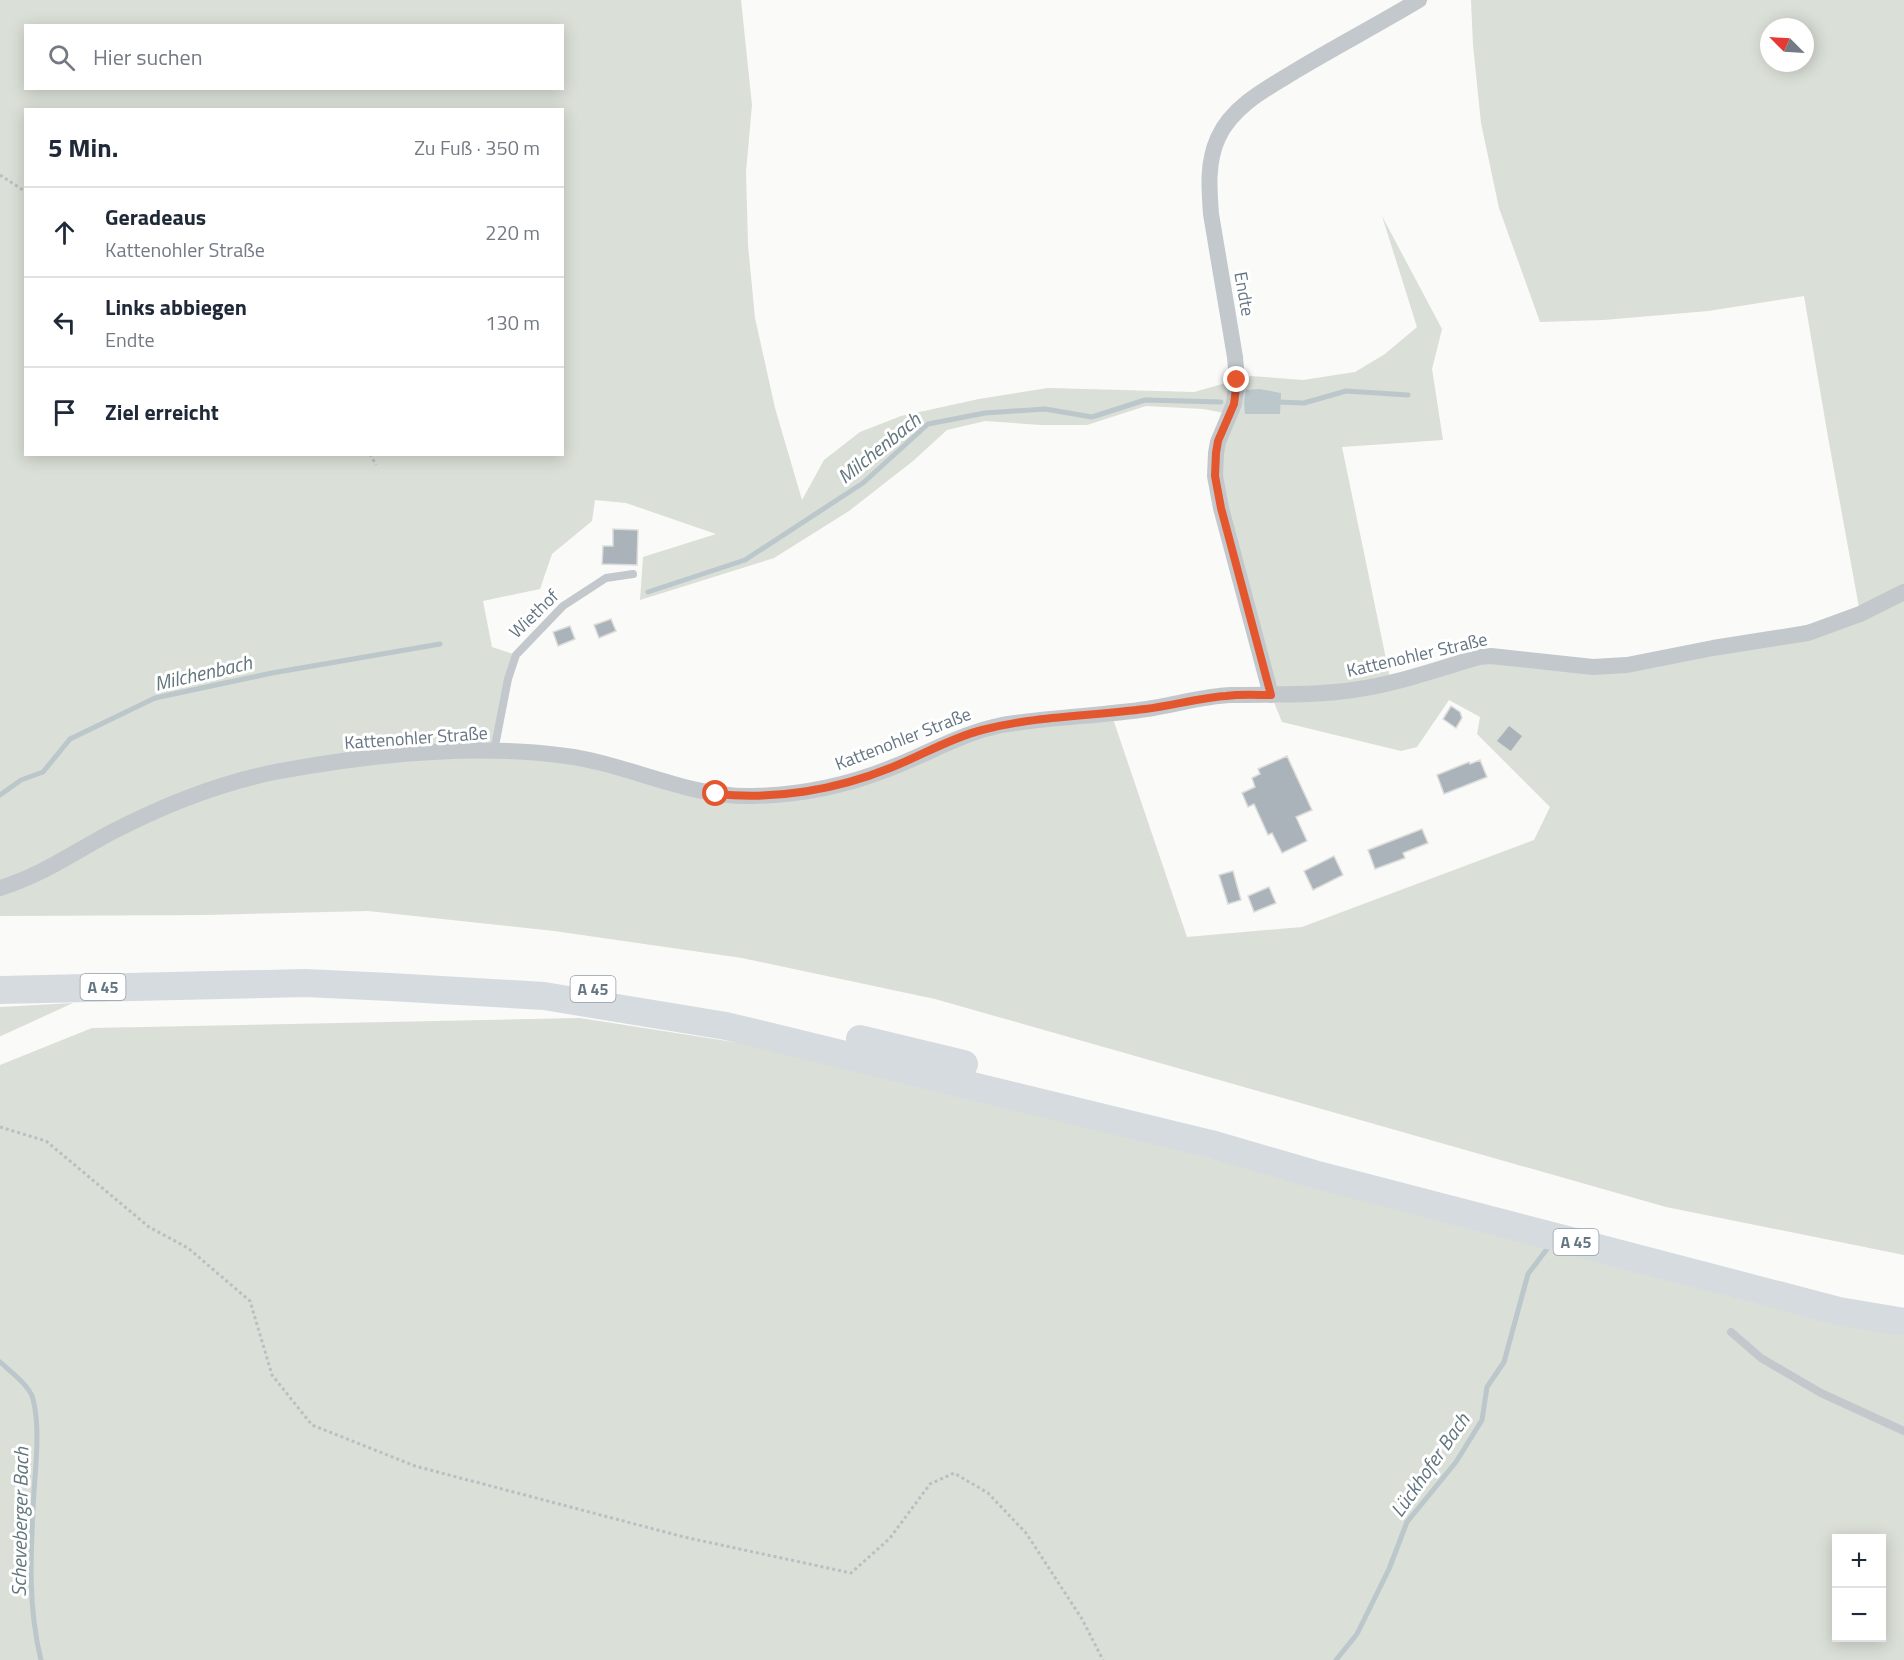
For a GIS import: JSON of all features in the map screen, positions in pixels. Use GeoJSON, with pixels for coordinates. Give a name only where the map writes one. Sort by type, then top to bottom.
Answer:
{"type":"FeatureCollection","features":[{"type":"Feature","properties":{"kind":"highway","name":"A 45"},"geometry":{"type":"LineString","coordinates":[[0,977],[206,968],[308,967],[533,981],[730,1011],[911,1050],[1316,1167],[1840,1302],[1904,1322]]}},
{"type":"Feature","properties":{"kind":"highway","name":"A 45"},"geometry":{"type":"LineString","coordinates":[[0,990],[305,983],[544,996],[726,1026],[1211,1144],[1316,1167]]}},
{"type":"Feature","properties":{"kind":"highway","name":"A 45"},"geometry":{"type":"LineString","coordinates":[[1840,1302],[1904,1306]]}},
{"type":"Feature","properties":{"kind":"street","name":"Endte"},"geometry":{"type":"LineString","coordinates":[[1271,695],[1221,508],[1215,476],[1218,441],[1234,404],[1237,380],[1211,214],[1209,190],[1213,153],[1224,126],[1235,113],[1272,85],[1419,0]]}},
{"type":"Feature","properties":{"kind":"street","name":"Kattenohler Straße"},"geometry":{"type":"LineString","coordinates":[[0,888],[41,873],[112,832],[212,790],[260,776],[379,757],[465,750],[566,756],[589,760],[707,792],[756,796],[802,792],[846,783],[891,768],[962,737],[1000,726],[1145,709],[1228,695],[1328,694],[1391,683],[1491,656],[1593,667],[1627,665],[1808,633],[1860,614],[1904,592]]}},
{"type":"Feature","properties":{"kind":"lane","name":"Wiethof"},"geometry":{"type":"LineString","coordinates":[[494,751],[508,679],[516,655],[563,606],[606,578],[633,574]]}},
{"type":"Feature","properties":{"kind":"lane"},"geometry":{"type":"LineString","coordinates":[[1731,1332],[1761,1358],[1821,1393],[1904,1431]]}},
{"type":"Feature","properties":{"kind":"path"},"geometry":{"type":"LineString","coordinates":[[0,175],[24,191]]}},
{"type":"Feature","properties":{"kind":"path"},"geometry":{"type":"LineString","coordinates":[[371,456],[376,465]]}},
{"type":"Feature","properties":{"kind":"path"},"geometry":{"type":"LineString","coordinates":[[0,1127],[46,1141],[149,1227],[188,1248],[250,1301],[272,1376],[312,1425],[415,1466],[684,1537],[851,1573],[890,1538],[930,1484],[954,1473],[988,1493],[1026,1533],[1082,1619],[1103,1660]]}},
{"type":"Feature","properties":{"kind":"shaded area"},"geometry":{"type":"Polygon","coordinates":[[[0,0],[741,0],[752,105],[746,172],[748,245],[755,318],[775,408],[802,500],[824,460],[860,432],[901,416],[979,399],[1048,388],[1194,392],[1251,376],[1303,380],[1355,372],[1385,354],[1417,327],[1382,216],[1442,329],[1432,369],[1443,440],[1342,447],[1391,683],[1467,661],[1627,665],[1860,613],[1804,296],[1708,311],[1604,320],[1540,322],[1499,208],[1481,123],[1471,0],[1904,0],[1904,1255],[1666,1207],[935,999],[742,958],[554,931],[368,911],[0,916],[0,0]],[[1146,406],[1087,425],[1041,425],[985,421],[947,430],[913,461],[849,511],[774,558],[640,600],[643,557],[716,534],[626,503],[595,500],[592,521],[552,554],[540,589],[483,601],[492,647],[516,655],[494,751],[536,753],[680,786],[802,792],[962,737],[1111,713],[1187,937],[1302,927],[1534,840],[1550,807],[1477,734],[1480,717],[1449,700],[1417,747],[1401,751],[1282,722],[1271,695],[1217,489],[1230,414],[1203,409],[1146,406]]]}},
{"type":"Feature","properties":{"kind":"shaded area"},"geometry":{"type":"Polygon","coordinates":[[[1259,389],[1281,393],[1280,414],[1245,414],[1246,390],[1259,389]]]}},
{"type":"Feature","properties":{"kind":"shaded area"},"geometry":{"type":"Polygon","coordinates":[[[73,1003],[1,1036],[0,1036],[0,1007],[73,1003]]]}},
{"type":"Feature","properties":{"kind":"shaded area"},"geometry":{"type":"Polygon","coordinates":[[[580,1018],[837,1058],[1754,1303],[1904,1336],[1904,1660],[0,1660],[0,1065],[92,1028],[580,1018]]]}},
{"type":"Feature","properties":{"kind":"building"},"geometry":{"type":"Polygon","coordinates":[[[613,529],[638,530],[637,565],[602,564],[603,546],[613,546],[613,529]]]}},
{"type":"Feature","properties":{"kind":"building"},"geometry":{"type":"Polygon","coordinates":[[[611,619],[616,631],[599,638],[594,625],[611,619]]]}},
{"type":"Feature","properties":{"kind":"building"},"geometry":{"type":"Polygon","coordinates":[[[570,626],[575,639],[558,646],[553,632],[570,626]]]}},
{"type":"Feature","properties":{"kind":"building"},"geometry":{"type":"Polygon","coordinates":[[[1451,706],[1460,712],[1462,718],[1456,728],[1443,719],[1451,706]]]}},
{"type":"Feature","properties":{"kind":"building"},"geometry":{"type":"Polygon","coordinates":[[[1509,725],[1523,736],[1511,752],[1496,741],[1509,725]]]}},
{"type":"Feature","properties":{"kind":"building"},"geometry":{"type":"Polygon","coordinates":[[[1287,756],[1312,810],[1296,817],[1307,841],[1282,853],[1272,833],[1268,835],[1254,804],[1248,807],[1242,793],[1255,787],[1252,778],[1260,774],[1258,769],[1287,756]]]}},
{"type":"Feature","properties":{"kind":"building"},"geometry":{"type":"Polygon","coordinates":[[[1480,760],[1487,777],[1444,794],[1437,775],[1480,760]]]}},
{"type":"Feature","properties":{"kind":"building"},"geometry":{"type":"Polygon","coordinates":[[[1422,829],[1428,843],[1403,853],[1405,858],[1375,869],[1368,850],[1422,829]]]}},
{"type":"Feature","properties":{"kind":"building"},"geometry":{"type":"Polygon","coordinates":[[[1334,856],[1343,875],[1313,890],[1304,871],[1334,856]]]}},
{"type":"Feature","properties":{"kind":"building"},"geometry":{"type":"Polygon","coordinates":[[[1233,871],[1241,900],[1228,904],[1219,875],[1233,871]]]}},
{"type":"Feature","properties":{"kind":"building"},"geometry":{"type":"Polygon","coordinates":[[[1269,887],[1276,903],[1254,912],[1248,896],[1269,887]]]}},
{"type":"Feature","properties":{"kind":"waterway","name":"Milchenbach"},"geometry":{"type":"LineString","coordinates":[[1276,402],[1304,403],[1346,391],[1408,395]]}},
{"type":"Feature","properties":{"kind":"waterway","name":"Milchenbach"},"geometry":{"type":"LineString","coordinates":[[648,592],[745,560],[863,483],[928,424],[985,413],[1045,409],[1092,417],[1145,400],[1221,402]]}},
{"type":"Feature","properties":{"kind":"waterway","name":"Milchenbach"},"geometry":{"type":"LineString","coordinates":[[0,795],[21,780],[43,772],[70,739],[155,698],[272,673],[440,644]]}},
{"type":"Feature","properties":{"kind":"waterway","name":"Lückhofer Bach"},"geometry":{"type":"LineString","coordinates":[[1336,1660],[1357,1634],[1389,1569],[1407,1522],[1456,1462],[1482,1420],[1487,1387],[1504,1362],[1528,1274],[1547,1249]]}},
{"type":"Feature","properties":{"kind":"waterway","name":"Scheveberger Bach"},"geometry":{"type":"LineString","coordinates":[[0,1362],[28,1389],[35,1410],[37,1445],[31,1576],[34,1618],[41,1660]]}},
{"type":"Feature","properties":{"kind":"route"},"geometry":{"type":"LineString","coordinates":[[716,794],[779,795],[846,783],[891,768],[979,730],[1000,726],[1145,709],[1228,695],[1271,695],[1221,508],[1215,476],[1218,441],[1234,404],[1237,380]]}}]}
